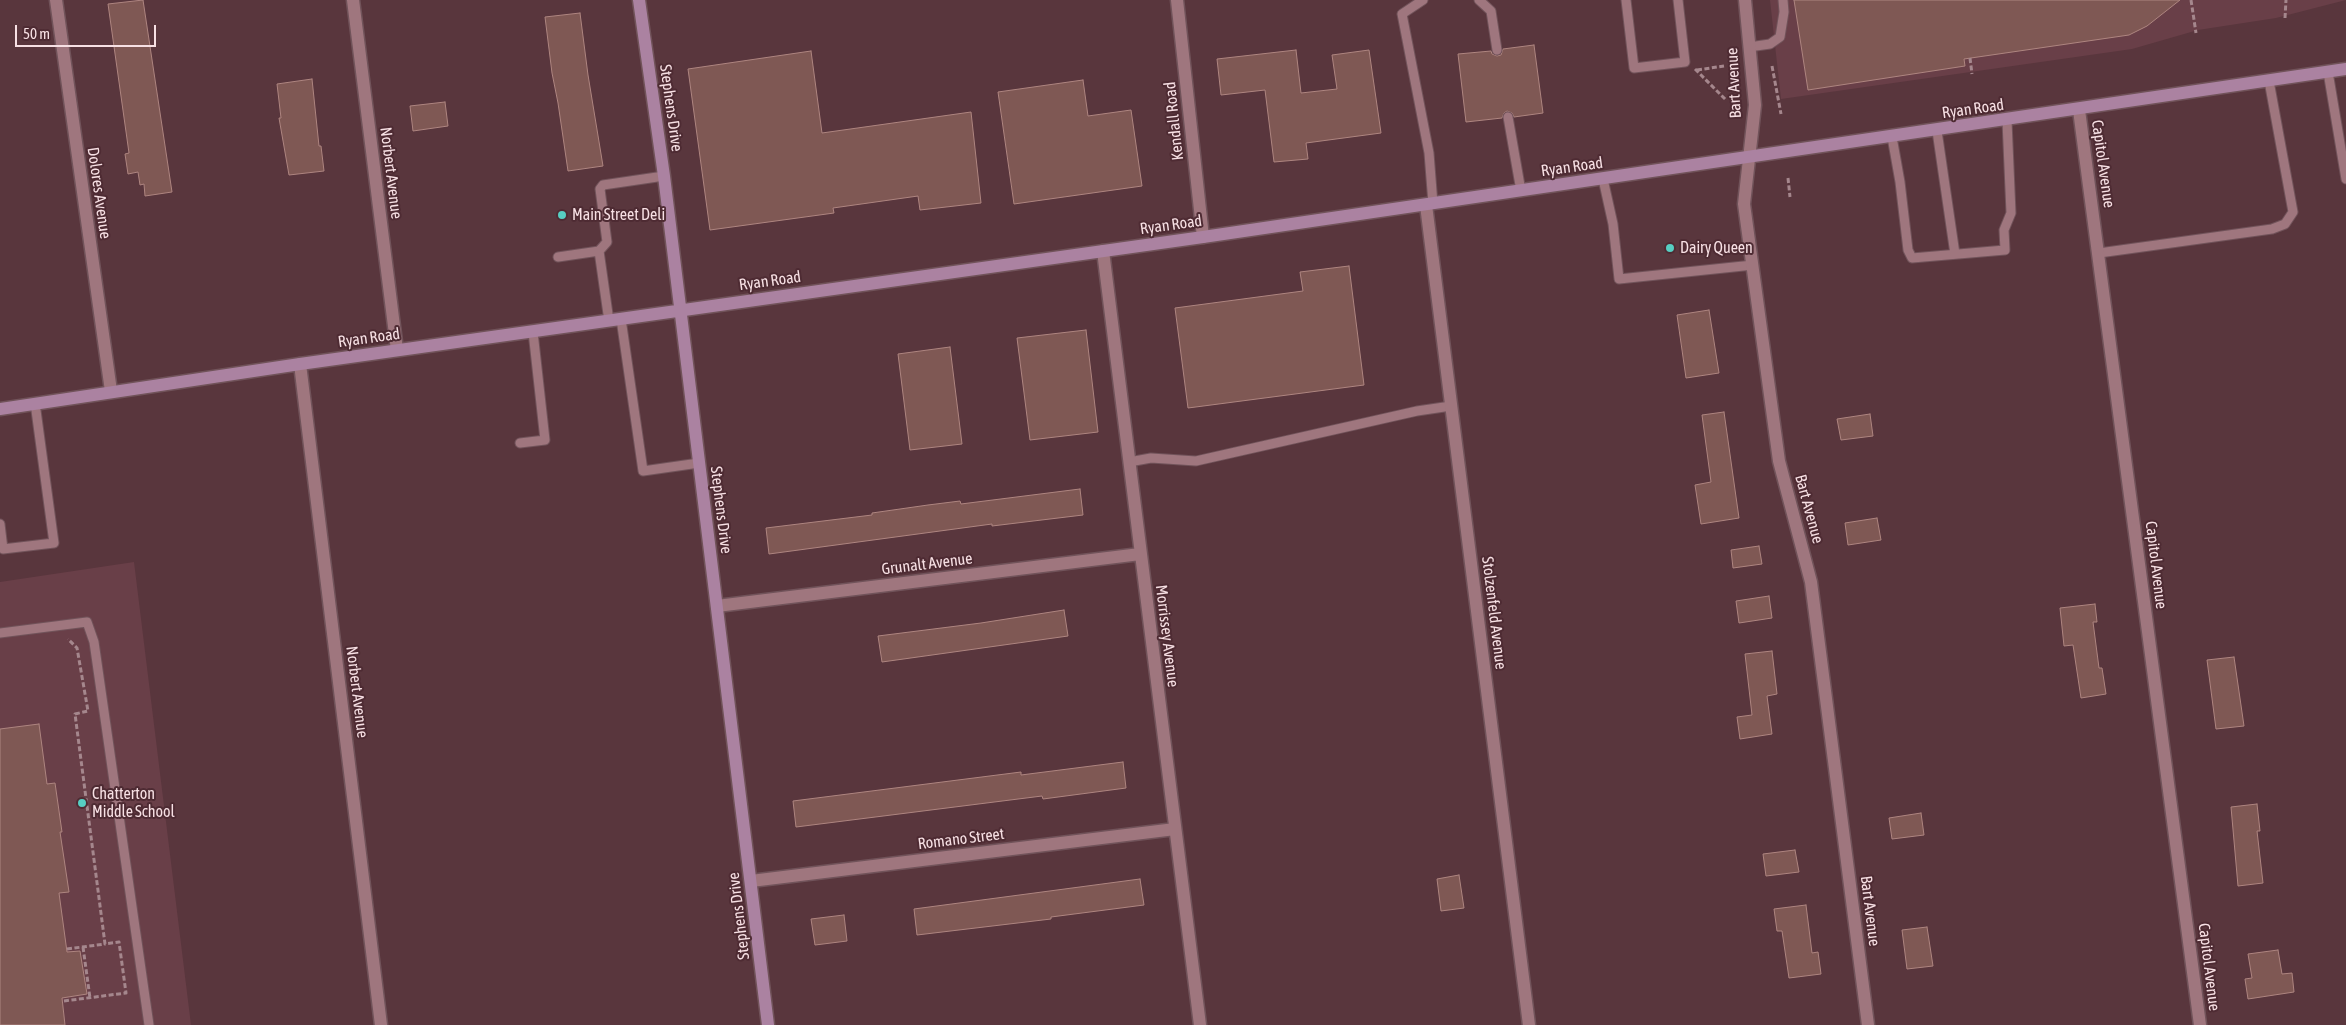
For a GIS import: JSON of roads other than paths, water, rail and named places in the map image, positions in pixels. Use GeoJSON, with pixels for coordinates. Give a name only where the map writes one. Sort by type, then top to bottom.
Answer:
{"type":"FeatureCollection","features":[{"type":"Feature","properties":{"kind":"main road","name":"Stephens Drive"},"geometry":{"type":"LineString","coordinates":[[638,0],[664,176],[681,310],[768,1025]]}},
{"type":"Feature","properties":{"kind":"main road","name":"Ryan Road"},"geometry":{"type":"LineString","coordinates":[[0,409],[397,350],[1203,238],[2007,121],[2346,69]]}},
{"type":"Feature","properties":{"kind":"street","name":"Dolores Avenue"},"geometry":{"type":"LineString","coordinates":[[56,0],[111,391]]}},
{"type":"Feature","properties":{"kind":"street","name":"Norbert Avenue"},"geometry":{"type":"LineString","coordinates":[[353,0],[397,350]]}},
{"type":"Feature","properties":{"kind":"street","name":"Kendall Road"},"geometry":{"type":"LineString","coordinates":[[1177,0],[1203,238]]}},
{"type":"Feature","properties":{"kind":"street","name":"Bart Avenue"},"geometry":{"type":"LineString","coordinates":[[1745,0],[1755,105],[1744,204],[1779,461],[1810,582],[1868,1025]]}},
{"type":"Feature","properties":{"kind":"street","name":"Capitol Avenue"},"geometry":{"type":"LineString","coordinates":[[2079,110],[2200,1025]]}},
{"type":"Feature","properties":{"kind":"street","name":"Stolzenfeld Avenue"},"geometry":{"type":"LineString","coordinates":[[1430,204],[1451,406],[1529,1025]]}},
{"type":"Feature","properties":{"kind":"street","name":"Morrissey Avenue"},"geometry":{"type":"LineString","coordinates":[[1103,251],[1200,1025]]}},
{"type":"Feature","properties":{"kind":"street","name":"Norbert Avenue"},"geometry":{"type":"LineString","coordinates":[[300,364],[381,1025]]}},
{"type":"Feature","properties":{"kind":"street","name":"Grunalt Avenue"},"geometry":{"type":"LineString","coordinates":[[717,606],[1140,554]]}},
{"type":"Feature","properties":{"kind":"street","name":"Romano Street"},"geometry":{"type":"LineString","coordinates":[[751,881],[1175,829]]}},
{"type":"Feature","properties":{"kind":"lane"},"geometry":{"type":"LineString","coordinates":[[1423,0],[1402,14],[1428,153],[1430,204]]}},
{"type":"Feature","properties":{"kind":"lane"},"geometry":{"type":"LineString","coordinates":[[1478,0],[1491,11],[1497,50]]}},
{"type":"Feature","properties":{"kind":"lane"},"geometry":{"type":"LineString","coordinates":[[1626,0],[1634,68],[1684,62],[1678,0]]}},
{"type":"Feature","properties":{"kind":"lane"},"geometry":{"type":"LineString","coordinates":[[1749,46],[1770,44],[1780,37],[1784,12],[1783,0]]}},
{"type":"Feature","properties":{"kind":"lane"},"geometry":{"type":"LineString","coordinates":[[2328,72],[2346,179]]}},
{"type":"Feature","properties":{"kind":"lane"},"geometry":{"type":"LineString","coordinates":[[2099,253],[2272,229],[2285,224],[2293,212],[2269,81]]}},
{"type":"Feature","properties":{"kind":"lane"},"geometry":{"type":"LineString","coordinates":[[1508,117],[1521,191]]}},
{"type":"Feature","properties":{"kind":"lane"},"geometry":{"type":"LineString","coordinates":[[1892,137],[1900,182],[1908,250],[1912,258],[2005,250],[2004,230],[2011,213],[2007,121]]}},
{"type":"Feature","properties":{"kind":"lane"},"geometry":{"type":"LineString","coordinates":[[1937,131],[1955,254]]}},
{"type":"Feature","properties":{"kind":"lane"},"geometry":{"type":"LineString","coordinates":[[558,257],[600,251],[607,242],[600,189],[603,185],[664,176]]}},
{"type":"Feature","properties":{"kind":"lane"},"geometry":{"type":"LineString","coordinates":[[1603,179],[1613,224],[1619,279],[1753,265]]}},
{"type":"Feature","properties":{"kind":"lane"},"geometry":{"type":"LineString","coordinates":[[600,251],[643,471],[699,463]]}},
{"type":"Feature","properties":{"kind":"lane"},"geometry":{"type":"LineString","coordinates":[[520,443],[545,440],[533,332]]}},
{"type":"Feature","properties":{"kind":"lane"},"geometry":{"type":"LineString","coordinates":[[0,524],[3,550],[54,543],[36,404]]}},
{"type":"Feature","properties":{"kind":"lane"},"geometry":{"type":"LineString","coordinates":[[1129,462],[1151,458],[1196,461],[1417,411],[1451,406]]}},
{"type":"Feature","properties":{"kind":"lane"},"geometry":{"type":"LineString","coordinates":[[0,633],[87,622],[94,642],[149,1025]]}},
{"type":"Feature","properties":{"kind":"place","name":"Main Street Deli"},"geometry":{"type":"Point","coordinates":[562,215]}},
{"type":"Feature","properties":{"kind":"place","name":"Dairy Queen"},"geometry":{"type":"Point","coordinates":[1670,248]}},
{"type":"Feature","properties":{"kind":"place","name":"Chatterton Middle School"},"geometry":{"type":"Point","coordinates":[82,803]}}]}
